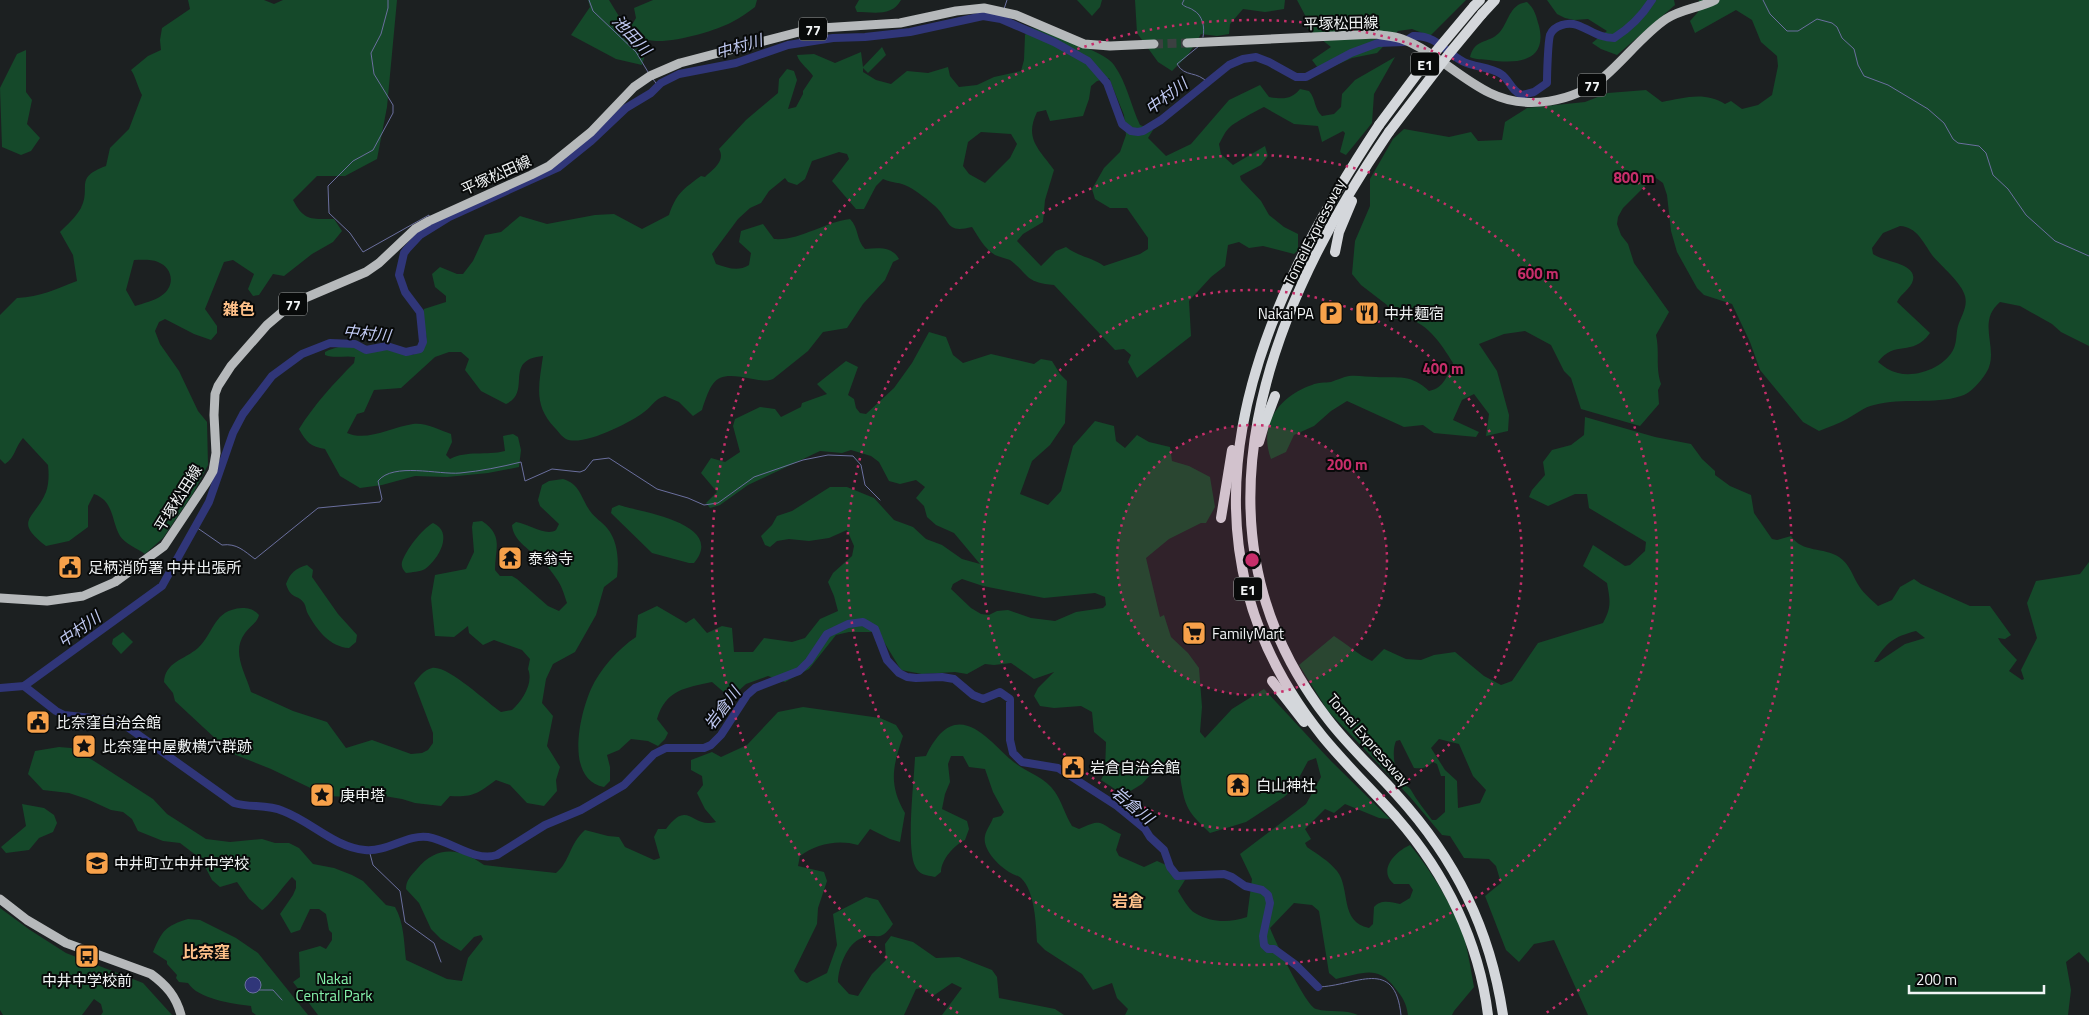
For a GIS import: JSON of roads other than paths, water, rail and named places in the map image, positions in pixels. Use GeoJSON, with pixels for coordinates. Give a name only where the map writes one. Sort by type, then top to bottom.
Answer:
{"type":"FeatureCollection","features":[{"type":"Feature","properties":{"kind":"highway","name":"Tomei Expressway"},"geometry":{"type":"LineString","coordinates":[[1495,0],[1430,77],[1389,132],[1338,213],[1315,258],[1285,325],[1262,394],[1253,442],[1250,497],[1253,547],[1266,604],[1287,655],[1312,699],[1341,735],[1418,820],[1438,846],[1461,883],[1476,914],[1488,947],[1496,973],[1504,1015]]}},
{"type":"Feature","properties":{"kind":"highway","name":"Tomei Expressway"},"geometry":{"type":"LineString","coordinates":[[1477,3],[1422,67],[1379,125],[1322,216],[1277,309],[1255,370],[1242,426],[1236,488],[1239,549],[1253,610],[1274,662],[1307,716],[1352,770],[1407,830],[1430,860],[1460,914],[1475,953],[1488,1015]]}},
{"type":"Feature","properties":{"kind":"highway"},"geometry":{"type":"LineString","coordinates":[[1335,252],[1338,232],[1389,132]]}},
{"type":"Feature","properties":{"kind":"highway"},"geometry":{"type":"LineString","coordinates":[[1221,518],[1228,472],[1245,391],[1257,354],[1277,309]]}},
{"type":"Feature","properties":{"kind":"highway"},"geometry":{"type":"LineString","coordinates":[[1266,604],[1256,537],[1254,491],[1259,443],[1275,396]]}},
{"type":"Feature","properties":{"kind":"highway"},"geometry":{"type":"LineString","coordinates":[[1272,681],[1318,740],[1352,770]]}},
{"type":"Feature","properties":{"kind":"main road","name":"平塚松田線"},"geometry":{"type":"LineString","coordinates":[[1188,43],[1376,34],[1400,38],[1418,46],[1494,95],[1510,100],[1540,102],[1560,100],[1586,90],[1604,77],[1665,19],[1715,0]]}},
{"type":"Feature","properties":{"kind":"main road","name":"平塚松田線"},"geometry":{"type":"LineString","coordinates":[[0,598],[47,601],[83,596],[115,582],[164,546],[185,516],[212,471],[216,453],[214,407],[218,386],[231,366],[278,316],[298,302],[366,272],[428,220],[531,176],[549,166],[591,132],[634,87],[667,68],[810,30],[900,23],[977,8],[1007,12],[1084,44],[1110,46],[1154,44]]}},
{"type":"Feature","properties":{"kind":"main road"},"geometry":{"type":"LineString","coordinates":[[0,899],[27,920],[66,943],[150,974],[162,982],[171,992],[181,1015]]}},
{"type":"Feature","properties":{"kind":"waterway"},"geometry":{"type":"LineString","coordinates":[[388,0],[388,8],[381,34],[371,53],[374,74],[393,105],[393,113],[373,150],[353,161],[328,186],[329,213],[350,233],[363,252],[429,216]]}},
{"type":"Feature","properties":{"kind":"waterway","name":"池田川"},"geometry":{"type":"LineString","coordinates":[[589,0],[593,11],[636,52],[648,72]]}},
{"type":"Feature","properties":{"kind":"waterway"},"geometry":{"type":"LineString","coordinates":[[1004,9],[1007,0]]}},
{"type":"Feature","properties":{"kind":"waterway"},"geometry":{"type":"LineString","coordinates":[[1184,0],[1182,4],[1192,9],[1201,18],[1204,30],[1203,37]]}},
{"type":"Feature","properties":{"kind":"waterway","name":"中村川"},"geometry":{"type":"LineString","coordinates":[[0,688],[24,686],[162,586],[209,502],[233,433],[243,414],[272,376],[302,354],[330,343],[355,344],[366,350],[387,346],[406,352],[420,349],[423,342],[420,312],[405,292],[399,275],[404,253],[420,235],[449,217],[559,167],[590,142],[626,108],[651,93],[661,83],[679,74],[736,63],[788,45],[833,38],[910,32],[983,16],[1001,19],[1054,42],[1088,61],[1107,83],[1122,124],[1131,131],[1138,132],[1161,120],[1229,65],[1243,59],[1256,57],[1296,77],[1306,77],[1351,53],[1378,43],[1404,42],[1413,36],[1429,38],[1464,62],[1501,74],[1515,91],[1522,95],[1534,92],[1547,83],[1549,39],[1555,29],[1562,25],[1573,24],[1599,35],[1614,38],[1635,21],[1652,0]]}},
{"type":"Feature","properties":{"kind":"waterway"},"geometry":{"type":"LineString","coordinates":[[1763,0],[1770,14],[1787,31],[1798,31],[1817,19],[1832,23],[1837,27],[1842,38],[1854,49],[1858,65],[1864,76],[1888,85],[1928,109],[1944,123],[1953,139],[1958,143],[1979,146],[1986,153],[1993,175],[2008,189],[2026,215],[2055,241],[2089,256]]}},
{"type":"Feature","properties":{"kind":"waterway"},"geometry":{"type":"LineString","coordinates":[[1199,46],[1177,64],[1187,73],[1200,77],[1208,83]]}},
{"type":"Feature","properties":{"kind":"waterway","name":"池田川"},"geometry":{"type":"LineString","coordinates":[[653,79],[658,86]]}},
{"type":"Feature","properties":{"kind":"waterway"},"geometry":{"type":"LineString","coordinates":[[196,527],[222,545],[236,546],[255,559],[318,508],[380,502],[382,499],[378,481],[385,475],[394,472],[460,473],[491,469],[521,462],[525,481],[552,469],[580,472],[585,470],[593,460],[609,458],[657,489],[704,505],[718,503],[754,477],[803,460],[828,455],[853,456],[861,465],[865,485],[880,500]]}},
{"type":"Feature","properties":{"kind":"waterway","name":"岩倉川"},"geometry":{"type":"LineString","coordinates":[[24,686],[64,715],[119,721],[234,803],[283,811],[343,844],[354,848],[373,850],[413,838],[428,837],[480,856],[488,856],[497,855],[545,825],[581,810],[624,785],[654,754],[666,748],[704,748],[711,745],[721,735],[747,695],[755,688],[799,671],[809,661],[827,634],[848,624],[863,622],[875,629],[887,660],[899,673],[907,677],[916,678],[942,677],[954,679],[973,695],[983,699],[1000,692],[1010,699],[1010,740],[1013,753],[1022,762],[1058,768],[1117,806],[1145,829],[1150,837],[1164,850],[1170,867],[1177,876],[1224,874],[1245,886],[1262,890],[1268,895],[1270,903],[1263,936],[1264,945],[1268,949],[1274,949],[1296,965],[1318,987]]}},
{"type":"Feature","properties":{"kind":"waterway"},"geometry":{"type":"LineString","coordinates":[[369,850],[373,865],[400,891],[405,922],[434,943],[441,962]]}},
{"type":"Feature","properties":{"kind":"waterway"},"geometry":{"type":"LineString","coordinates":[[1318,987],[1371,978],[1382,980],[1391,986],[1397,997],[1401,1015]]}},
{"type":"Feature","properties":{"kind":"waterway"},"geometry":{"type":"LineString","coordinates":[[259,990],[273,990],[282,1000]]}},
{"type":"Feature","properties":{"kind":"tunnel"},"geometry":{"type":"LineString","coordinates":[[1154,44],[1187,43]]}},
{"type":"Feature","properties":{"kind":"place","name":"Nakai PA"},"geometry":{"type":"Point","coordinates":[1331,313]}},
{"type":"Feature","properties":{"kind":"place","name":"中井麺宿"},"geometry":{"type":"Point","coordinates":[1367,313]}},
{"type":"Feature","properties":{"kind":"place","name":"泰翁寺"},"geometry":{"type":"Point","coordinates":[510,558]}},
{"type":"Feature","properties":{"kind":"place","name":"足柄消防署 中井出張所"},"geometry":{"type":"Point","coordinates":[70,567]}},
{"type":"Feature","properties":{"kind":"place","name":"FamilyMart"},"geometry":{"type":"Point","coordinates":[1194,633]}},
{"type":"Feature","properties":{"kind":"place","name":"比奈窪自治会館"},"geometry":{"type":"Point","coordinates":[38,722]}},
{"type":"Feature","properties":{"kind":"place","name":"比奈窪中屋敷横穴群跡"},"geometry":{"type":"Point","coordinates":[84,746]}},
{"type":"Feature","properties":{"kind":"place","name":"岩倉自治会館"},"geometry":{"type":"Point","coordinates":[1073,767]}},
{"type":"Feature","properties":{"kind":"place","name":"白山神社"},"geometry":{"type":"Point","coordinates":[1238,785]}},
{"type":"Feature","properties":{"kind":"place","name":"庚申塔"},"geometry":{"type":"Point","coordinates":[322,795]}},
{"type":"Feature","properties":{"kind":"place","name":"中井町立中井中学校"},"geometry":{"type":"Point","coordinates":[97,863]}},
{"type":"Feature","properties":{"kind":"place","name":"中井中学校前"},"geometry":{"type":"Point","coordinates":[87,956]}},
{"type":"Feature","properties":{"kind":"district","name":"雑色"},"geometry":{"type":"Point","coordinates":[239,309]}},
{"type":"Feature","properties":{"kind":"district","name":"岩倉"},"geometry":{"type":"Point","coordinates":[1128,901]}},
{"type":"Feature","properties":{"kind":"district","name":"比奈窪"},"geometry":{"type":"Point","coordinates":[206,952]}},
{"type":"Feature","properties":{"kind":"park label","name":"Nakai Central Park"},"geometry":{"type":"Point","coordinates":[334,986]}}]}
